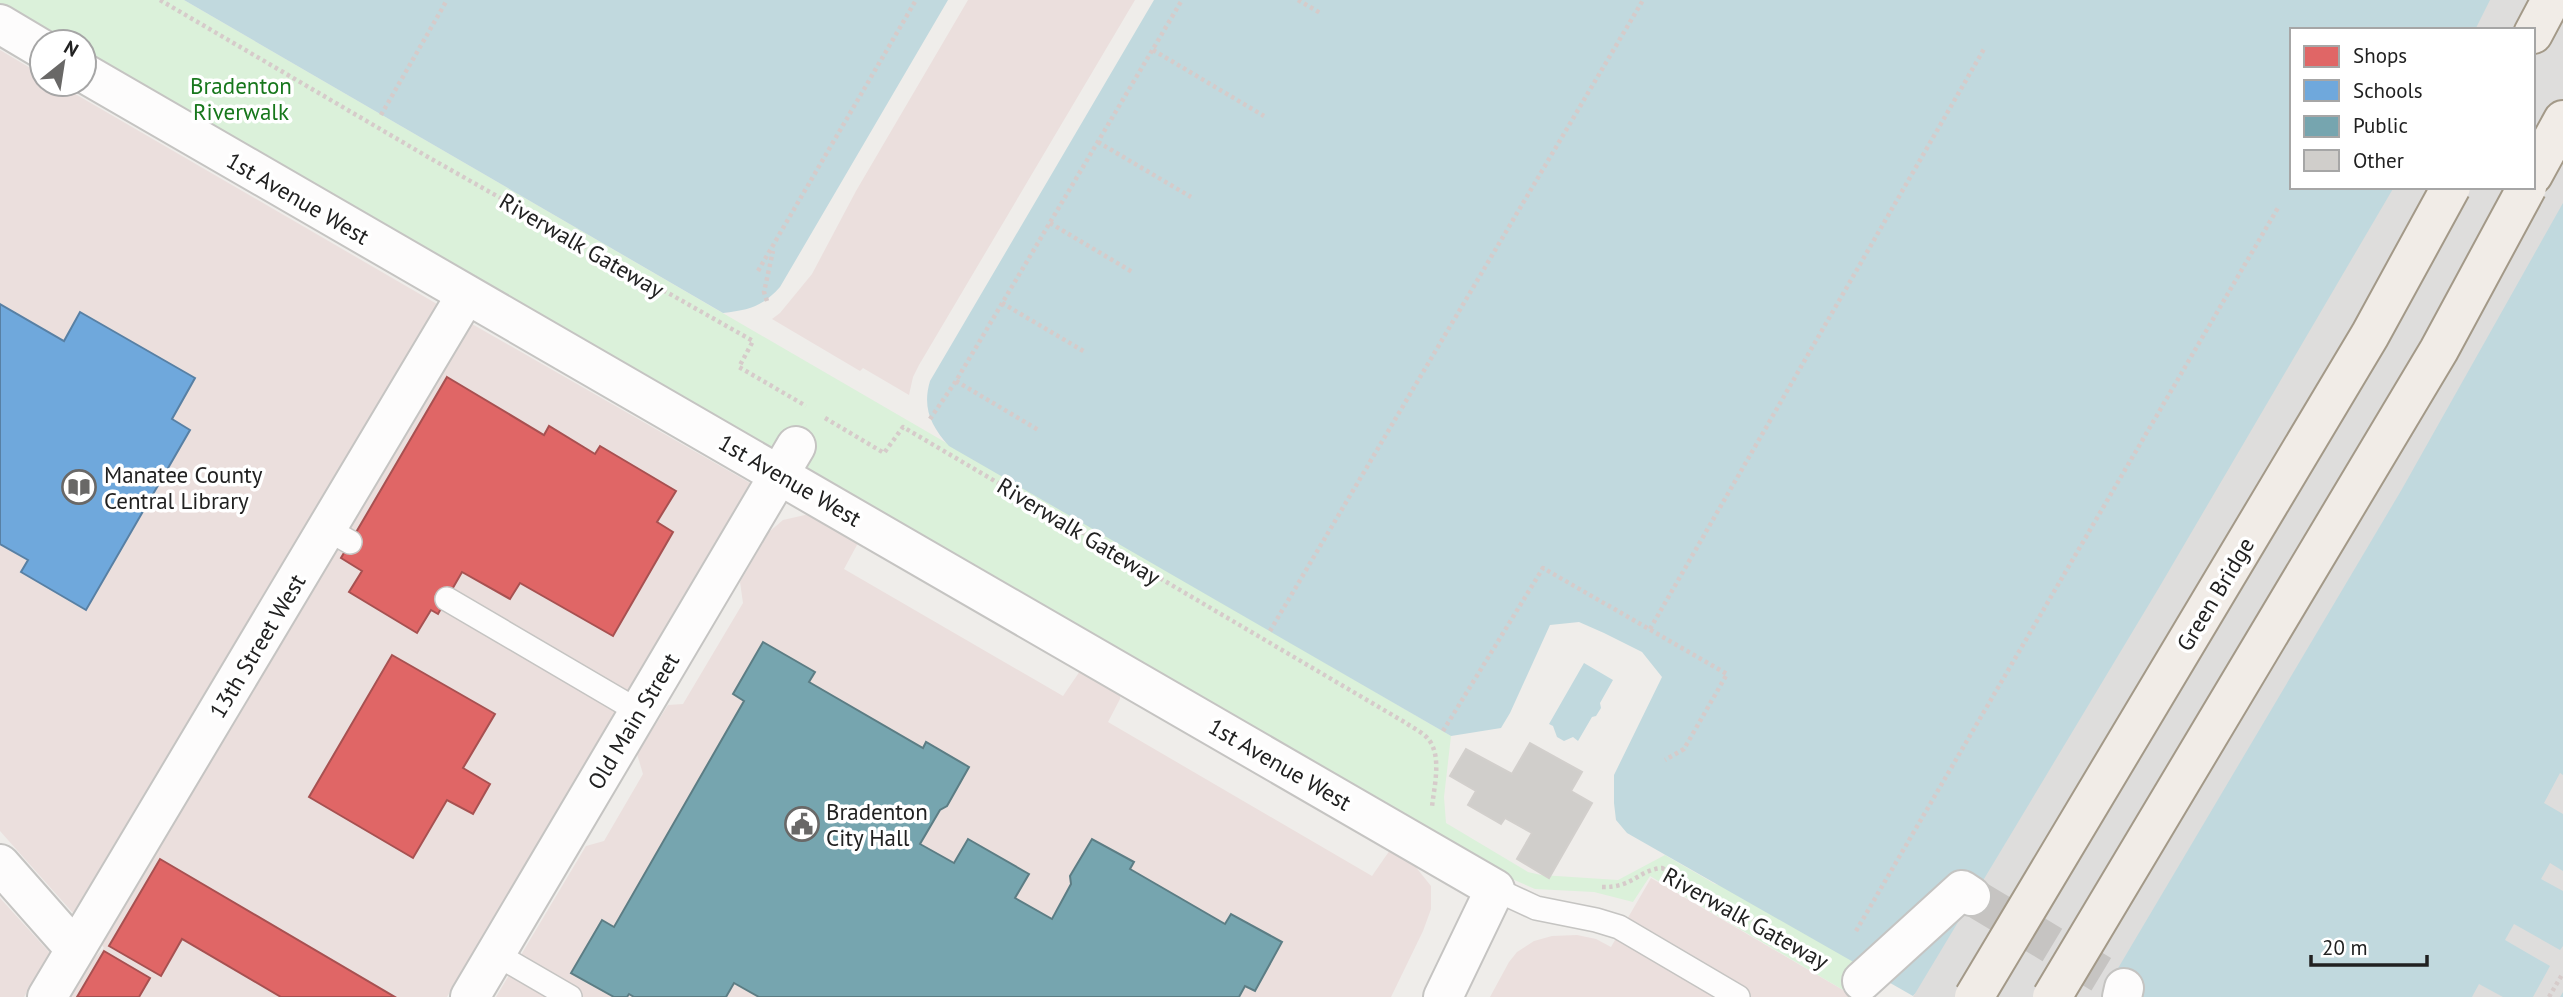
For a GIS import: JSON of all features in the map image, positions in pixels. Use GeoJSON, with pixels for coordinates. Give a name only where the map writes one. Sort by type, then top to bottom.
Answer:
{"type":"FeatureCollection","features":[{"type":"Feature","properties":{"kind":"main road"},"geometry":{"type":"LineString","coordinates":[[2535,30],[2551,0]]}},
{"type":"Feature","properties":{"kind":"main road"},"geometry":{"type":"LineString","coordinates":[[2535,171],[2563,120]]}},
{"type":"Feature","properties":{"kind":"main road","name":"Green Bridge"},"geometry":{"type":"LineString","coordinates":[[1974,997],[2363,347],[2451,189]]}},
{"type":"Feature","properties":{"kind":"main road"},"geometry":{"type":"LineString","coordinates":[[2052,997],[2439,350],[2526,189]]}},
{"type":"Feature","properties":{"kind":"street"},"geometry":{"type":"LineString","coordinates":[[0,24],[28,41]]}},
{"type":"Feature","properties":{"kind":"street","name":"1st Avenue West"},"geometry":{"type":"LineString","coordinates":[[98,81],[466,295],[787,460],[1495,889]]}},
{"type":"Feature","properties":{"kind":"street","name":"13th Street West"},"geometry":{"type":"LineString","coordinates":[[47,997],[75,948],[338,536],[466,295]]}},
{"type":"Feature","properties":{"kind":"street","name":"Old Main Street"},"geometry":{"type":"LineString","coordinates":[[470,997],[787,460]]}},
{"type":"Feature","properties":{"kind":"street"},"geometry":{"type":"LineString","coordinates":[[0,864],[75,948]]}},
{"type":"Feature","properties":{"kind":"street"},"geometry":{"type":"LineString","coordinates":[[1443,997],[1495,889]]}},
{"type":"Feature","properties":{"kind":"street"},"geometry":{"type":"LineString","coordinates":[[1861,981],[1962,890],[1971,896]]}},
{"type":"Feature","properties":{"kind":"lane"},"geometry":{"type":"LineString","coordinates":[[447,599],[638,711]]}},
{"type":"Feature","properties":{"kind":"lane"},"geometry":{"type":"LineString","coordinates":[[1495,889],[1536,908],[1619,927],[1738,997]]}},
{"type":"Feature","properties":{"kind":"lane"},"geometry":{"type":"LineString","coordinates":[[496,954],[570,997]]}},
{"type":"Feature","properties":{"kind":"path","name":"Riverwalk Gateway"},"geometry":{"type":"LineString","coordinates":[[160,0],[428,157],[753,341],[740,367],[811,410]]}},
{"type":"Feature","properties":{"kind":"path"},"geometry":{"type":"LineString","coordinates":[[381,115],[447,0]]}},
{"type":"Feature","properties":{"kind":"path"},"geometry":{"type":"LineString","coordinates":[[758,271],[916,0]]}},
{"type":"Feature","properties":{"kind":"path"},"geometry":{"type":"LineString","coordinates":[[930,419],[956,381],[1182,0]]}},
{"type":"Feature","properties":{"kind":"path"},"geometry":{"type":"LineString","coordinates":[[1298,0],[1322,14]]}},
{"type":"Feature","properties":{"kind":"path"},"geometry":{"type":"LineString","coordinates":[[1270,631],[1643,0]]}},
{"type":"Feature","properties":{"kind":"path"},"geometry":{"type":"LineString","coordinates":[[1650,629],[1984,49]]}},
{"type":"Feature","properties":{"kind":"path"},"geometry":{"type":"LineString","coordinates":[[1153,50],[1264,116]]}},
{"type":"Feature","properties":{"kind":"path"},"geometry":{"type":"LineString","coordinates":[[1098,142],[1191,197]]}},
{"type":"Feature","properties":{"kind":"path"},"geometry":{"type":"LineString","coordinates":[[1855,932],[2279,206]]}},
{"type":"Feature","properties":{"kind":"path"},"geometry":{"type":"LineString","coordinates":[[1050,223],[1134,273]]}},
{"type":"Feature","properties":{"kind":"path"},"geometry":{"type":"LineString","coordinates":[[767,302],[764,292],[772,253],[779,236]]}},
{"type":"Feature","properties":{"kind":"path"},"geometry":{"type":"LineString","coordinates":[[1002,303],[1085,352]]}},
{"type":"Feature","properties":{"kind":"path"},"geometry":{"type":"LineString","coordinates":[[956,381],[1040,431]]}},
{"type":"Feature","properties":{"kind":"path","name":"Riverwalk Gateway"},"geometry":{"type":"LineString","coordinates":[[822,416],[884,453],[903,427],[1428,737],[1435,757],[1433,818]]}},
{"type":"Feature","properties":{"kind":"path"},"geometry":{"type":"LineString","coordinates":[[1443,731],[1543,568],[1727,674],[1684,749],[1665,760]]}},
{"type":"Feature","properties":{"kind":"path","name":"Riverwalk Gateway"},"geometry":{"type":"LineString","coordinates":[[1592,886],[1616,888],[1630,883],[1648,871],[1662,868],[1861,981]]}},
{"type":"Feature","properties":{"kind":"path"},"geometry":{"type":"LineString","coordinates":[[2549,997],[2563,973]]}},
{"type":"Feature","properties":{"kind":"shaded area"},"geometry":{"type":"Polygon","coordinates":[[[968,0],[1135,0],[919,365],[909,395],[863,368],[860,371],[772,319],[812,274],[856,191],[968,0]]]}},
{"type":"Feature","properties":{"kind":"shaded area"},"geometry":{"type":"Polygon","coordinates":[[[0,50],[28,67],[28,98],[82,98],[437,304],[73,913],[0,831],[0,50]]]}},
{"type":"Feature","properties":{"kind":"shaded area"},"geometry":{"type":"Polygon","coordinates":[[[472,324],[750,483],[447,997],[70,997],[91,961],[104,948],[101,944],[472,324]]]}},
{"type":"Feature","properties":{"kind":"shaded area"},"geometry":{"type":"Polygon","coordinates":[[[813,516],[858,543],[844,569],[1063,696],[1080,671],[1120,694],[1108,722],[1372,876],[1390,850],[1415,866],[1431,886],[1431,909],[1391,997],[496,997],[586,846],[604,841],[643,774],[637,754],[668,705],[683,704],[743,603],[740,582],[769,532],[783,520],[813,516]]]}},
{"type":"Feature","properties":{"kind":"shaded area"},"geometry":{"type":"Polygon","coordinates":[[[1651,878],[1855,997],[1490,997],[1509,962],[1517,952],[1534,941],[1552,936],[1577,935],[1596,939],[1611,947],[1651,878]]]}},
{"type":"Feature","properties":{"kind":"shaded area"},"geometry":{"type":"Polygon","coordinates":[[[0,898],[50,953],[24,997],[0,997],[0,898]]]}},
{"type":"Feature","properties":{"kind":"green space","name":"Bradenton Riverwalk"},"geometry":{"type":"Polygon","coordinates":[[[0,0],[184,0],[1451,736],[1444,797],[1446,823],[1528,872],[1618,880],[1665,855],[1715,884],[1935,928],[1850,994],[1650,876],[1633,902],[1594,892],[1535,889],[1498,873],[98,81],[98,28],[28,28],[28,36],[0,24],[0,0]]]}},
{"type":"Feature","properties":{"kind":"water"},"geometry":{"type":"Polygon","coordinates":[[[184,0],[948,0],[780,287],[754,306],[723,313],[184,0]]]}},
{"type":"Feature","properties":{"kind":"water"},"geometry":{"type":"Polygon","coordinates":[[[1154,0],[2563,0],[2563,997],[2018,997],[1950,958],[1913,996],[1627,833],[1616,820],[1614,775],[1662,677],[1642,652],[1579,622],[1550,625],[1501,728],[1451,736],[949,446],[933,424],[928,408],[930,381],[1154,0]]]}},
{"type":"Feature","properties":{"kind":"water"},"geometry":{"type":"Polygon","coordinates":[[[1584,663],[1613,680],[1600,703],[1601,708],[1596,716],[1592,717],[1578,741],[1573,737],[1564,741],[1557,737],[1553,726],[1549,724],[1584,663]]]}},
{"type":"Feature","properties":{"kind":"pier"},"geometry":{"type":"Polygon","coordinates":[[[2490,0],[2563,0],[2563,203],[2402,489],[2101,997],[1913,997],[2160,586],[2393,189],[2535,189],[2535,28],[2476,28],[2490,0]]]}},
{"type":"Feature","properties":{"kind":"pier"},"geometry":{"type":"Polygon","coordinates":[[[2560,773],[2563,775],[2563,814],[2544,803],[2560,773]]]}},
{"type":"Feature","properties":{"kind":"pier"},"geometry":{"type":"Polygon","coordinates":[[[2550,863],[2563,871],[2563,891],[2541,879],[2550,863]]]}},
{"type":"Feature","properties":{"kind":"pier"},"geometry":{"type":"Polygon","coordinates":[[[2514,924],[2560,950],[2563,946],[2563,992],[2560,997],[2533,997],[2550,966],[2505,940],[2514,924]]]}},
{"type":"Feature","properties":{"kind":"pier"},"geometry":{"type":"Polygon","coordinates":[[[2479,984],[2503,997],[2472,997],[2479,984]]]}},
{"type":"Feature","properties":{"kind":"building: Shops"},"geometry":{"type":"Polygon","coordinates":[[[447,377],[544,435],[549,426],[595,454],[600,446],[676,491],[657,522],[673,532],[613,636],[520,583],[510,599],[462,572],[438,614],[431,610],[417,633],[349,592],[362,571],[341,558],[447,377]]]}},
{"type":"Feature","properties":{"kind":"building: Shops"},"geometry":{"type":"Polygon","coordinates":[[[392,655],[495,714],[463,768],[490,784],[473,814],[447,800],[413,858],[309,797],[392,655]]]}},
{"type":"Feature","properties":{"kind":"building: Shops"},"geometry":{"type":"Polygon","coordinates":[[[160,859],[395,997],[281,997],[182,939],[161,976],[109,946],[160,859]]]}},
{"type":"Feature","properties":{"kind":"building: Shops"},"geometry":{"type":"Polygon","coordinates":[[[104,951],[150,978],[139,997],[77,997],[104,951]]]}},
{"type":"Feature","properties":{"kind":"building: Schools","name":"Manatee County Central Library"},"geometry":{"type":"Polygon","coordinates":[[[0,304],[64,341],[80,312],[195,378],[172,419],[190,430],[86,610],[21,572],[28,560],[0,544],[0,304]]]}},
{"type":"Feature","properties":{"kind":"building: Public","name":"Bradenton City Hall"},"geometry":{"type":"Polygon","coordinates":[[[763,642],[815,672],[809,682],[923,748],[926,742],[969,767],[947,806],[940,810],[920,844],[954,863],[968,839],[1029,874],[1015,898],[1052,919],[1071,884],[1070,876],[1092,839],[1134,862],[1130,869],[1225,924],[1231,914],[1282,942],[1255,991],[1245,986],[1239,997],[759,997],[734,983],[726,997],[634,997],[629,994],[627,997],[614,997],[571,973],[602,920],[614,927],[744,701],[733,694],[763,642]]]}},
{"type":"Feature","properties":{"kind":"building: Other"},"geometry":{"type":"Polygon","coordinates":[[[1530,743],[1582,772],[1571,791],[1592,803],[1549,878],[1517,859],[1532,833],[1505,818],[1501,824],[1468,805],[1476,791],[1450,776],[1466,749],[1512,774],[1530,743]]]}},
{"type":"Feature","properties":{"kind":"tunnel"},"geometry":{"type":"LineString","coordinates":[[1971,896],[2124,988]]}},
{"type":"Feature","properties":{"kind":"place","name":"Manatee County Central Library"},"geometry":{"type":"Point","coordinates":[79,487]}},
{"type":"Feature","properties":{"kind":"place","name":"Bradenton City Hall"},"geometry":{"type":"Point","coordinates":[802,824]}}]}
